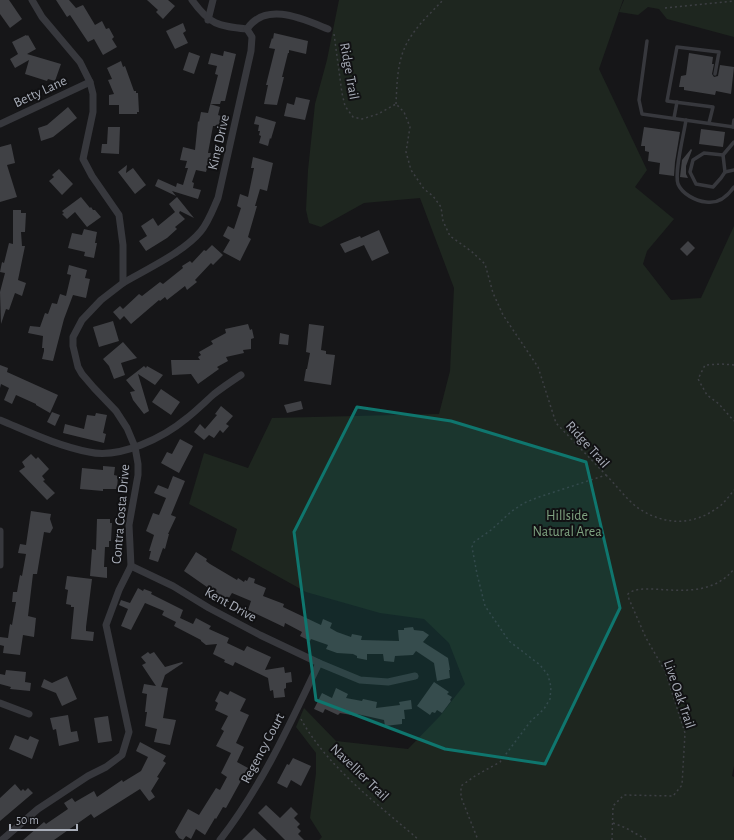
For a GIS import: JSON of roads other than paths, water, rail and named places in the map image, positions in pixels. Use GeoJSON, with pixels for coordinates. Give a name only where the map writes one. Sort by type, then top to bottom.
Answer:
{"type":"FeatureCollection","features":[{"type":"Feature","properties":{"kind":"street"},"geometry":{"type":"LineString","coordinates":[[32,0],[42,16],[80,62],[90,82],[93,94],[93,112],[83,159],[92,176],[120,214],[124,245],[123,283]]}},
{"type":"Feature","properties":{"kind":"street"},"geometry":{"type":"LineString","coordinates":[[192,0],[208,20],[225,27],[247,29],[257,18],[280,13],[294,16],[328,29]]}},
{"type":"Feature","properties":{"kind":"street"},"geometry":{"type":"LineString","coordinates":[[208,20],[213,0]]}},
{"type":"Feature","properties":{"kind":"street","name":"King Drive"},"geometry":{"type":"LineString","coordinates":[[123,283],[188,243],[201,231],[212,214],[218,198],[251,51],[252,37],[247,29]]}},
{"type":"Feature","properties":{"kind":"street","name":"Betty Lane"},"geometry":{"type":"LineString","coordinates":[[0,124],[90,82]]}},
{"type":"Feature","properties":{"kind":"street","name":"Contra Costa Drive"},"geometry":{"type":"LineString","coordinates":[[2,840],[38,809],[88,776],[106,767],[122,755],[129,732],[106,625],[119,590],[131,566],[129,525],[138,475],[138,464],[135,447],[127,428],[116,411],[82,374],[78,367],[73,346],[74,337],[82,320],[101,300],[123,283]]}},
{"type":"Feature","properties":{"kind":"street"},"geometry":{"type":"LineString","coordinates":[[0,420],[64,446],[106,454],[135,447],[169,430],[186,419],[215,393],[241,374]]}},
{"type":"Feature","properties":{"kind":"street"},"geometry":{"type":"LineString","coordinates":[[0,531],[0,565]]}},
{"type":"Feature","properties":{"kind":"street","name":"Kent Drive"},"geometry":{"type":"LineString","coordinates":[[131,566],[173,586],[209,608],[260,635],[319,663],[360,680],[388,682],[414,676]]}},
{"type":"Feature","properties":{"kind":"street","name":"Regency Court"},"geometry":{"type":"LineString","coordinates":[[220,840],[247,802],[267,769],[319,663]]}},
{"type":"Feature","properties":{"kind":"street"},"geometry":{"type":"LineString","coordinates":[[0,703],[29,714]]}},
{"type":"Feature","properties":{"kind":"lane"},"geometry":{"type":"LineString","coordinates":[[648,41],[639,100],[642,114],[733,127],[734,120]]}},
{"type":"Feature","properties":{"kind":"lane"},"geometry":{"type":"LineString","coordinates":[[709,123],[713,107],[667,100],[677,47],[719,52],[715,74]]}},
{"type":"Feature","properties":{"kind":"lane"},"geometry":{"type":"LineString","coordinates":[[674,118],[677,102]]}},
{"type":"Feature","properties":{"kind":"lane"},"geometry":{"type":"LineString","coordinates":[[686,120],[677,174],[678,184],[685,193],[706,203],[721,200],[728,196],[734,187]]}},
{"type":"Feature","properties":{"kind":"lane"},"geometry":{"type":"LineString","coordinates":[[722,155],[734,142]]}},
{"type":"Feature","properties":{"kind":"lane"},"geometry":{"type":"LineString","coordinates":[[704,153],[722,155],[725,172],[722,178],[713,187],[696,184],[690,172],[693,160],[704,153]]}},
{"type":"Feature","properties":{"kind":"lane"},"geometry":{"type":"LineString","coordinates":[[725,172],[734,170]]}},
{"type":"Feature","properties":{"kind":"park label","name":"Hillside Natural Area"},"geometry":{"type":"Point","coordinates":[567,524]}}]}
